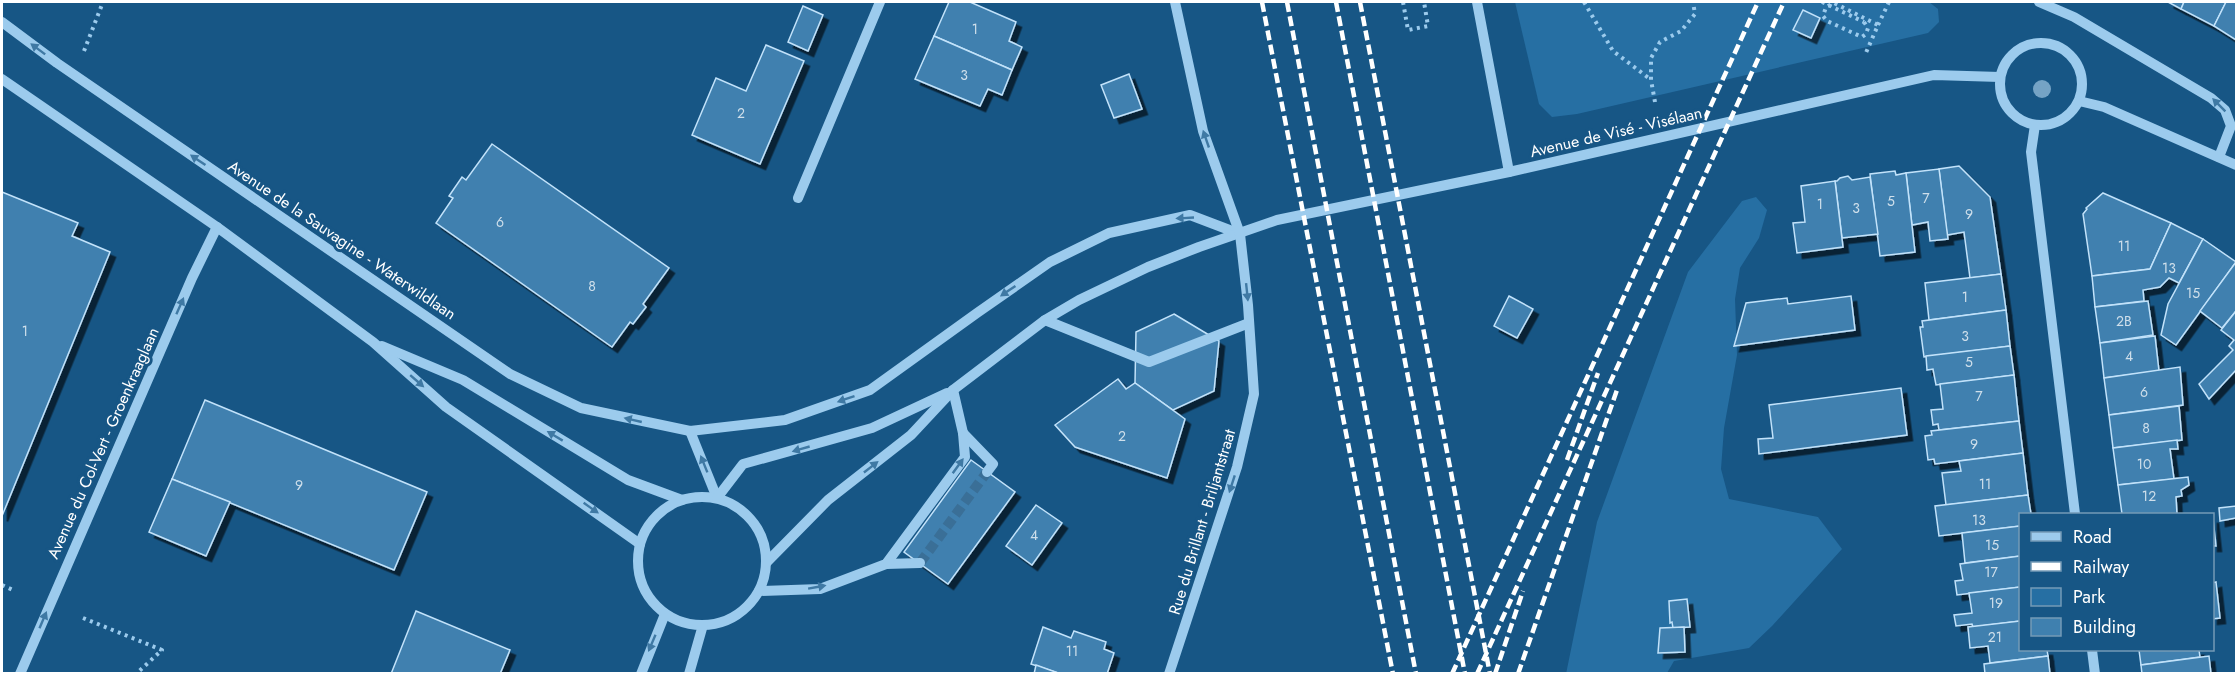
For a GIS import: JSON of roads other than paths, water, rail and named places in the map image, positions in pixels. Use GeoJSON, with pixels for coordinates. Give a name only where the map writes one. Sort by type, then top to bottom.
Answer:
{"type":"FeatureCollection","features":[{"type":"Feature","properties":{"kind":"street"},"geometry":{"type":"LineString","coordinates":[[798,198],[880,2]]}},
{"type":"Feature","properties":{"kind":"street","name":"Rue du Brillant - Briljantstraat"},"geometry":{"type":"LineString","coordinates":[[1169,674],[1201,583],[1242,446],[1254,394],[1240,234],[1203,131],[1175,2]]}},
{"type":"Feature","properties":{"kind":"street"},"geometry":{"type":"LineString","coordinates":[[1477,2],[1509,172]]}},
{"type":"Feature","properties":{"kind":"street"},"geometry":{"type":"LineString","coordinates":[[2039,2],[2074,17],[2211,98],[2225,110],[2231,126],[2219,157]]}},
{"type":"Feature","properties":{"kind":"street","name":"Avenue de la Sauvagine - Waterwildlaan"},"geometry":{"type":"LineString","coordinates":[[2,22],[76,76],[510,374],[581,408],[690,431],[785,420],[870,390],[1050,262],[1109,233],[1190,215],[1240,234]]}},
{"type":"Feature","properties":{"kind":"street"},"geometry":{"type":"LineString","coordinates":[[2046,42],[2061,47],[2073,57],[2081,70],[2083,86],[2079,101],[2072,112],[2048,125],[2035,125],[2022,121],[2011,113],[2000,90],[2000,76],[2005,62],[2016,50],[2030,43],[2046,42]]}},
{"type":"Feature","properties":{"kind":"street","name":"Avenue de Visé - Visélaan"},"geometry":{"type":"LineString","coordinates":[[953,390],[1045,320],[1079,300],[1148,267],[1277,220],[1509,172],[1934,75],[2000,76]]}},
{"type":"Feature","properties":{"kind":"street"},"geometry":{"type":"LineString","coordinates":[[2,79],[217,227],[373,342],[446,407],[640,544]]}},
{"type":"Feature","properties":{"kind":"street"},"geometry":{"type":"LineString","coordinates":[[2079,101],[2104,107],[2236,165]]}},
{"type":"Feature","properties":{"kind":"street"},"geometry":{"type":"LineString","coordinates":[[2035,125],[2031,152],[2033,179],[2075,513]]}},
{"type":"Feature","properties":{"kind":"street","name":"Avenue du Col-Vert - Groenkraaglaan"},"geometry":{"type":"LineString","coordinates":[[20,674],[217,227]]}},
{"type":"Feature","properties":{"kind":"street"},"geometry":{"type":"LineString","coordinates":[[1045,320],[1149,362],[1249,323]]}},
{"type":"Feature","properties":{"kind":"street"},"geometry":{"type":"LineString","coordinates":[[373,342],[463,380],[628,480],[682,500]]}},
{"type":"Feature","properties":{"kind":"street"},"geometry":{"type":"LineString","coordinates":[[717,498],[743,464],[793,452],[872,428],[953,390]]}},
{"type":"Feature","properties":{"kind":"street"},"geometry":{"type":"LineString","coordinates":[[886,564],[965,457],[963,433],[953,390]]}},
{"type":"Feature","properties":{"kind":"street"},"geometry":{"type":"LineString","coordinates":[[766,563],[828,500],[911,435],[953,390]]}},
{"type":"Feature","properties":{"kind":"street"},"geometry":{"type":"LineString","coordinates":[[690,431],[717,498]]}},
{"type":"Feature","properties":{"kind":"street"},"geometry":{"type":"LineString","coordinates":[[963,433],[993,464],[987,472]]}},
{"type":"Feature","properties":{"kind":"street"},"geometry":{"type":"LineString","coordinates":[[703,496],[717,498],[735,505],[756,526],[764,544],[766,563],[759,591],[739,613],[722,622],[703,625],[683,622],[665,614],[649,598],[640,578],[638,566],[640,544],[649,524],[663,509],[682,500],[703,496]]}},
{"type":"Feature","properties":{"kind":"street"},"geometry":{"type":"LineString","coordinates":[[759,591],[820,589],[886,564],[920,563]]}},
{"type":"Feature","properties":{"kind":"street"},"geometry":{"type":"LineString","coordinates":[[641,674],[665,614]]}},
{"type":"Feature","properties":{"kind":"street"},"geometry":{"type":"LineString","coordinates":[[689,674],[703,625]]}},
{"type":"Feature","properties":{"kind":"street"},"geometry":{"type":"LineString","coordinates":[[2092,651],[2095,674]]}},
{"type":"Feature","properties":{"kind":"tunnel"},"geometry":{"type":"LineString","coordinates":[[920,563],[987,472]]}},
{"type":"Feature","properties":{"kind":"railway"},"geometry":{"type":"LineString","coordinates":[[1262,2],[1393,674]]}},
{"type":"Feature","properties":{"kind":"railway"},"geometry":{"type":"LineString","coordinates":[[1287,2],[1416,674]]}},
{"type":"Feature","properties":{"kind":"railway"},"geometry":{"type":"LineString","coordinates":[[1336,2],[1465,674]]}},
{"type":"Feature","properties":{"kind":"railway"},"geometry":{"type":"LineString","coordinates":[[1360,2],[1490,674]]}},
{"type":"Feature","properties":{"kind":"railway"},"geometry":{"type":"LineString","coordinates":[[1452,674],[1758,2]]}},
{"type":"Feature","properties":{"kind":"railway"},"geometry":{"type":"LineString","coordinates":[[1477,674],[1784,2]]}},
{"type":"Feature","properties":{"kind":"railway"},"geometry":{"type":"LineString","coordinates":[[1567,460],[1598,373]]}},
{"type":"Feature","properties":{"kind":"railway"},"geometry":{"type":"LineString","coordinates":[[1518,674],[1618,387]]}},
{"type":"Feature","properties":{"kind":"railway"},"geometry":{"type":"LineString","coordinates":[[1495,674],[1523,591]]}}]}
